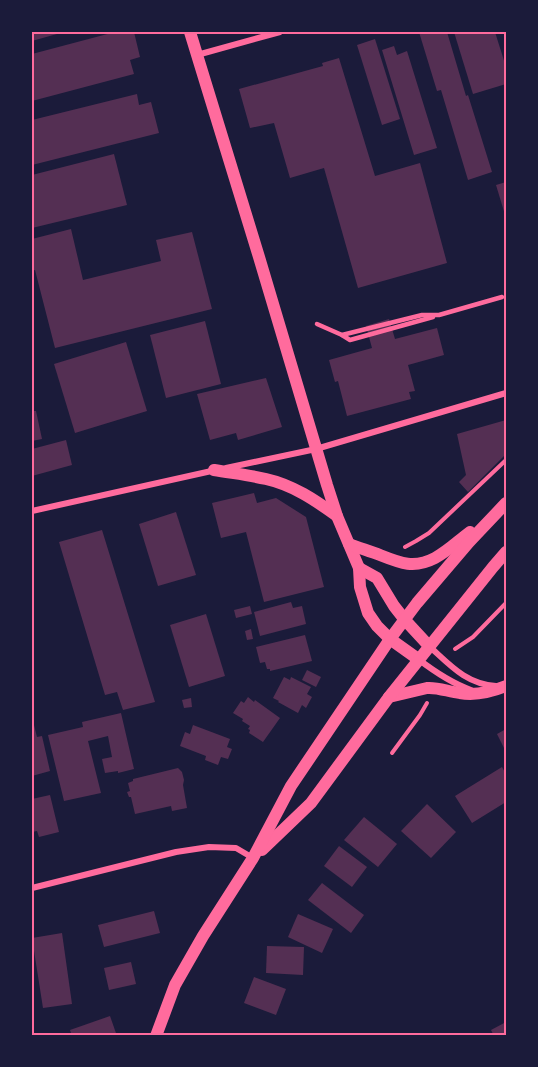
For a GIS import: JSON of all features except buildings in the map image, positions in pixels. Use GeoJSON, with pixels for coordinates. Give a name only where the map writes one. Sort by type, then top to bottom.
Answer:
{"type":"FeatureCollection","features":[{"type":"Feature","properties":{"kind":"main road"},"geometry":{"type":"LineString","coordinates":[[190,32],[337,516],[359,568],[360,587],[368,613],[390,639],[418,659]]}},
{"type":"Feature","properties":{"kind":"main road"},"geometry":{"type":"LineString","coordinates":[[214,471],[280,483],[311,497],[337,516]]}},
{"type":"Feature","properties":{"kind":"main road"},"geometry":{"type":"LineString","coordinates":[[349,544],[397,562],[421,563],[443,553],[503,506]]}},
{"type":"Feature","properties":{"kind":"main road"},"geometry":{"type":"LineString","coordinates":[[156,1035],[176,985],[203,936],[254,858],[291,786],[390,639],[469,542],[503,506]]}},
{"type":"Feature","properties":{"kind":"main road"},"geometry":{"type":"LineString","coordinates":[[254,858],[311,803],[418,659],[507,552]]}},
{"type":"Feature","properties":{"kind":"main road"},"geometry":{"type":"LineString","coordinates":[[359,568],[376,578],[394,606],[429,646]]}},
{"type":"Feature","properties":{"kind":"main road"},"geometry":{"type":"LineString","coordinates":[[389,697],[433,687],[466,694],[482,694],[504,687]]}},
{"type":"Feature","properties":{"kind":"street"},"geometry":{"type":"LineString","coordinates":[[197,55],[280,32]]}},
{"type":"Feature","properties":{"kind":"street"},"geometry":{"type":"LineString","coordinates":[[32,511],[316,449],[507,393]]}},
{"type":"Feature","properties":{"kind":"street"},"geometry":{"type":"LineString","coordinates":[[429,646],[472,681],[488,686],[504,687]]}},
{"type":"Feature","properties":{"kind":"street"},"geometry":{"type":"LineString","coordinates":[[418,659],[441,676],[462,687],[478,691],[504,687]]}},
{"type":"Feature","properties":{"kind":"street"},"geometry":{"type":"LineString","coordinates":[[32,888],[176,852],[209,847],[236,848],[254,858]]}},
{"type":"Feature","properties":{"kind":"lane"},"geometry":{"type":"LineString","coordinates":[[317,324],[342,335],[422,315],[439,315],[502,297]]}},
{"type":"Feature","properties":{"kind":"path"},"geometry":{"type":"LineString","coordinates":[[401,549],[429,532],[507,460]]}},
{"type":"Feature","properties":{"kind":"path"},"geometry":{"type":"LineString","coordinates":[[455,649],[473,637],[507,603]]}},
{"type":"Feature","properties":{"kind":"path"},"geometry":{"type":"LineString","coordinates":[[460,640],[462,646]]}},
{"type":"Feature","properties":{"kind":"path"},"geometry":{"type":"LineString","coordinates":[[392,753],[420,715],[428,699]]}}]}
